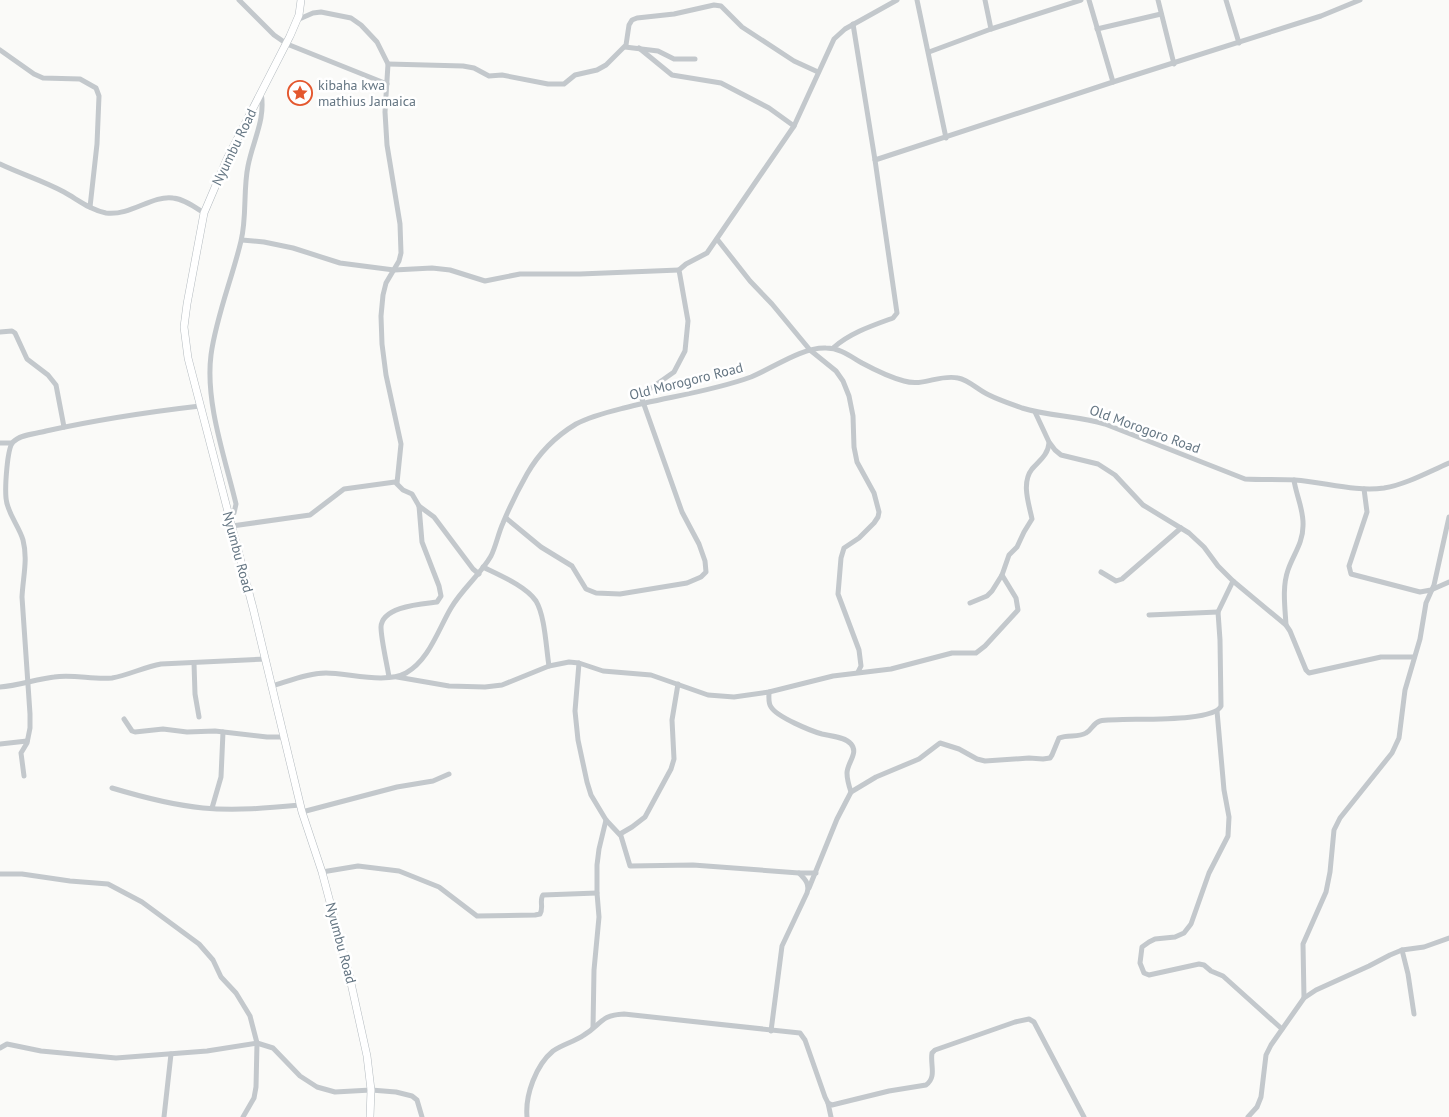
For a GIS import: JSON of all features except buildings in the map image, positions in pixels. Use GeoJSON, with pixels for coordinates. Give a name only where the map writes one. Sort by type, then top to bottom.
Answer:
{"type":"FeatureCollection","features":[{"type":"Feature","properties":{"kind":"street"},"geometry":{"type":"LineString","coordinates":[[239,0],[274,35],[287,44],[387,84]]}},
{"type":"Feature","properties":{"kind":"street","name":"Nyumbu Road"},"geometry":{"type":"LineString","coordinates":[[301,0],[297,21],[287,44],[227,158],[204,213],[184,327],[188,358],[266,659],[301,808],[322,872],[362,1029],[367,1056],[370,1117]]}},
{"type":"Feature","properties":{"kind":"street"},"geometry":{"type":"LineString","coordinates":[[242,240],[293,248],[340,263],[394,270],[432,268],[450,270],[485,281],[520,274],[680,270],[686,264],[707,253],[794,126],[834,39],[844,29],[897,0]]}},
{"type":"Feature","properties":{"kind":"street"},"geometry":{"type":"LineString","coordinates":[[917,0],[946,138]]}},
{"type":"Feature","properties":{"kind":"street"},"geometry":{"type":"LineString","coordinates":[[985,0],[992,29]]}},
{"type":"Feature","properties":{"kind":"street"},"geometry":{"type":"LineString","coordinates":[[929,52],[1081,0]]}},
{"type":"Feature","properties":{"kind":"street"},"geometry":{"type":"LineString","coordinates":[[1090,0],[1114,82]]}},
{"type":"Feature","properties":{"kind":"street"},"geometry":{"type":"LineString","coordinates":[[1158,0],[1174,64]]}},
{"type":"Feature","properties":{"kind":"street"},"geometry":{"type":"LineString","coordinates":[[1226,0],[1239,44]]}},
{"type":"Feature","properties":{"kind":"street"},"geometry":{"type":"LineString","coordinates":[[876,160],[1114,82],[1239,44],[1321,16],[1360,0]]}},
{"type":"Feature","properties":{"kind":"street"},"geometry":{"type":"LineString","coordinates":[[388,64],[463,66],[474,68],[489,76],[502,76],[548,84],[564,84],[575,75],[597,70],[606,65],[625,47],[629,25],[632,20],[674,14],[714,4],[721,6],[742,27],[794,61],[818,72]]}},
{"type":"Feature","properties":{"kind":"street"},"geometry":{"type":"LineString","coordinates":[[297,21],[313,13],[321,12],[351,18],[361,25],[377,42],[388,64],[385,112],[387,145],[400,224],[400,253],[394,270],[386,283],[381,316],[386,375],[401,444],[397,483],[403,490],[412,494],[419,506],[434,517],[473,569],[479,574]]}},
{"type":"Feature","properties":{"kind":"street"},"geometry":{"type":"LineString","coordinates":[[1097,29],[1161,14]]}},
{"type":"Feature","properties":{"kind":"street"},"geometry":{"type":"LineString","coordinates":[[833,348],[843,339],[893,318],[897,313],[876,160],[853,24]]}},
{"type":"Feature","properties":{"kind":"street"},"geometry":{"type":"LineString","coordinates":[[625,47],[658,51],[674,59],[695,60]]}},
{"type":"Feature","properties":{"kind":"street"},"geometry":{"type":"LineString","coordinates":[[639,48],[672,75],[721,83],[769,108],[794,126]]}},
{"type":"Feature","properties":{"kind":"street"},"geometry":{"type":"LineString","coordinates":[[0,50],[34,74],[43,78],[80,79],[96,88],[99,96],[97,144],[90,207]]}},
{"type":"Feature","properties":{"kind":"street"},"geometry":{"type":"LineString","coordinates":[[229,518],[234,513],[236,504],[211,398],[210,367],[216,335],[242,240],[246,206],[247,169],[253,143],[263,115],[261,92]]}},
{"type":"Feature","properties":{"kind":"street"},"geometry":{"type":"LineString","coordinates":[[0,164],[63,191],[90,207],[103,212],[113,214],[134,209],[163,198],[172,198],[182,200],[204,213]]}},
{"type":"Feature","properties":{"kind":"street"},"geometry":{"type":"LineString","coordinates":[[717,239],[750,281],[772,304],[810,350],[836,371],[843,381],[849,396],[854,416],[854,447],[857,462],[874,493],[879,512],[874,523],[859,538],[844,548],[841,558],[838,594],[859,650],[861,666],[858,672]]}},
{"type":"Feature","properties":{"kind":"street"},"geometry":{"type":"LineString","coordinates":[[506,518],[541,547],[572,566],[586,589],[596,593],[620,594],[688,583],[701,577],[706,572],[705,560],[699,544],[682,512],[643,403],[644,394],[674,372],[685,351],[688,321],[680,270]]}},
{"type":"Feature","properties":{"kind":"street"},"geometry":{"type":"LineString","coordinates":[[0,332],[12,331],[15,333],[27,359],[53,380],[58,394],[64,427]]}},
{"type":"Feature","properties":{"kind":"street","name":"Old Morogoro Road"},"geometry":{"type":"LineString","coordinates":[[396,677],[413,668],[440,632],[450,609],[479,574],[491,555],[513,497],[542,452],[559,436],[577,424],[593,417],[643,403],[717,388],[750,377],[810,350],[833,348],[840,350],[870,367],[905,382],[918,383],[951,377],[961,378],[988,394],[1035,412],[1084,418],[1105,424],[1245,479],[1294,480],[1364,489],[1393,486],[1449,463]]}},
{"type":"Feature","properties":{"kind":"street"},"geometry":{"type":"LineString","coordinates":[[24,776],[21,753],[27,741],[30,728],[22,597],[26,559],[22,537],[6,498],[9,451],[12,443],[18,438],[64,427],[149,412],[200,406]]}},
{"type":"Feature","properties":{"kind":"street"},"geometry":{"type":"LineString","coordinates":[[1035,412],[1049,442],[1061,455],[1098,464],[1116,475],[1143,505],[1189,533],[1204,547],[1218,566],[1233,581],[1286,625],[1309,673],[1381,657],[1414,657]]}},
{"type":"Feature","properties":{"kind":"street"},"geometry":{"type":"LineString","coordinates":[[970,603],[987,596],[992,591],[1002,575],[1009,555],[1016,547],[1032,519],[1026,491],[1028,477],[1031,470],[1044,457],[1048,450],[1049,442]]}},
{"type":"Feature","properties":{"kind":"street"},"geometry":{"type":"LineString","coordinates":[[0,443],[12,443]]}},
{"type":"Feature","properties":{"kind":"street"},"geometry":{"type":"LineString","coordinates":[[1286,625],[1284,592],[1286,577],[1298,548],[1303,528],[1294,480]]}},
{"type":"Feature","properties":{"kind":"street"},"geometry":{"type":"LineString","coordinates":[[232,526],[310,515],[344,489],[397,483]]}},
{"type":"Feature","properties":{"kind":"street"},"geometry":{"type":"LineString","coordinates":[[1364,489],[1367,512],[1349,566],[1350,574],[1420,592],[1431,590],[1449,582]]}},
{"type":"Feature","properties":{"kind":"street"},"geometry":{"type":"LineString","coordinates":[[389,677],[381,626],[385,617],[394,611],[404,608],[437,602],[441,596],[422,542],[419,506]]}},
{"type":"Feature","properties":{"kind":"street"},"geometry":{"type":"LineString","coordinates":[[1304,998],[1303,944],[1326,892],[1334,830],[1340,818],[1397,745],[1400,738],[1405,690],[1420,639],[1426,603],[1446,536],[1449,516]]}},
{"type":"Feature","properties":{"kind":"street"},"geometry":{"type":"LineString","coordinates":[[1101,572],[1116,580],[1122,579],[1181,528]]}},
{"type":"Feature","properties":{"kind":"street"},"geometry":{"type":"LineString","coordinates":[[483,567],[512,582],[529,593],[536,601],[540,612],[549,666]]}},
{"type":"Feature","properties":{"kind":"street"},"geometry":{"type":"LineString","coordinates":[[272,686],[308,675],[324,673],[396,677],[449,686],[485,687],[502,685],[549,666],[570,662],[603,671],[650,675],[716,696],[734,697],[769,692],[820,678],[858,672],[878,672],[947,654],[971,654],[980,651],[1018,610],[1016,598],[1002,575]]}},
{"type":"Feature","properties":{"kind":"street"},"geometry":{"type":"LineString","coordinates":[[1233,581],[1218,612],[1220,706],[1217,711],[1224,790],[1229,817],[1228,836],[1209,873],[1191,924],[1184,933],[1176,937],[1155,939],[1149,942],[1142,948],[1140,963],[1144,973],[1149,975],[1199,964],[1204,965],[1234,985],[1282,1029]]}},
{"type":"Feature","properties":{"kind":"street"},"geometry":{"type":"LineString","coordinates":[[1149,615],[1218,612]]}},
{"type":"Feature","properties":{"kind":"street"},"geometry":{"type":"LineString","coordinates":[[0,687],[54,677],[113,678],[154,665],[266,659]]}},
{"type":"Feature","properties":{"kind":"street"},"geometry":{"type":"LineString","coordinates":[[194,662],[195,694],[199,717]]}},
{"type":"Feature","properties":{"kind":"street"},"geometry":{"type":"LineString","coordinates":[[579,663],[574,703],[578,740],[591,795],[606,820],[620,834],[625,845],[628,863],[632,866],[693,865],[816,873]]}},
{"type":"Feature","properties":{"kind":"street"},"geometry":{"type":"LineString","coordinates":[[620,834],[646,817],[671,769],[674,759],[672,720],[678,684]]}},
{"type":"Feature","properties":{"kind":"street"},"geometry":{"type":"LineString","coordinates":[[769,692],[771,708],[780,715],[798,725],[820,734],[848,741],[853,745],[854,751],[847,774],[851,792]]}},
{"type":"Feature","properties":{"kind":"street"},"geometry":{"type":"LineString","coordinates":[[771,1031],[782,946],[816,873],[837,819],[851,792],[876,777],[919,759],[940,743],[959,748],[977,759],[985,761],[1028,758],[1044,759],[1050,758],[1059,738],[1084,734],[1100,721],[1129,718],[1170,719],[1217,711]]}},
{"type":"Feature","properties":{"kind":"street"},"geometry":{"type":"LineString","coordinates":[[124,719],[132,731],[136,732],[163,729],[284,737]]}},
{"type":"Feature","properties":{"kind":"street"},"geometry":{"type":"LineString","coordinates":[[212,808],[221,777],[223,732]]}},
{"type":"Feature","properties":{"kind":"street"},"geometry":{"type":"LineString","coordinates":[[0,744],[27,741]]}},
{"type":"Feature","properties":{"kind":"street"},"geometry":{"type":"LineString","coordinates":[[112,788],[150,799],[212,808],[249,810],[301,808],[433,781],[449,774]]}},
{"type":"Feature","properties":{"kind":"street"},"geometry":{"type":"LineString","coordinates":[[594,1028],[594,970],[600,917],[597,894],[599,849],[606,820]]}},
{"type":"Feature","properties":{"kind":"street"},"geometry":{"type":"LineString","coordinates":[[322,872],[358,866],[399,871],[439,887],[477,916],[536,915],[542,911],[543,895],[597,894]]}},
{"type":"Feature","properties":{"kind":"street"},"geometry":{"type":"LineString","coordinates":[[799,873],[808,883],[809,888]]}},
{"type":"Feature","properties":{"kind":"street"},"geometry":{"type":"LineString","coordinates":[[0,874],[22,874],[70,882],[108,884],[142,902],[199,944],[213,960],[221,977],[236,993],[250,1016],[257,1043],[254,1098],[243,1117]]}},
{"type":"Feature","properties":{"kind":"street"},"geometry":{"type":"LineString","coordinates":[[1248,1117],[1257,1107],[1261,1097],[1266,1055],[1304,998],[1316,990],[1402,950],[1424,947],[1449,938]]}},
{"type":"Feature","properties":{"kind":"street"},"geometry":{"type":"LineString","coordinates":[[1402,950],[1414,1014]]}},
{"type":"Feature","properties":{"kind":"street"},"geometry":{"type":"LineString","coordinates":[[527,1117],[526,1102],[528,1093],[544,1061],[552,1052],[585,1035],[610,1015],[624,1014],[800,1033],[805,1040],[820,1086],[828,1103],[831,1117]]}},
{"type":"Feature","properties":{"kind":"street"},"geometry":{"type":"LineString","coordinates":[[828,1103],[839,1104],[889,1091],[926,1085],[931,1082],[933,1076],[932,1053],[935,1050],[1015,1022],[1029,1019],[1034,1022],[1084,1117]]}},
{"type":"Feature","properties":{"kind":"street"},"geometry":{"type":"LineString","coordinates":[[0,1048],[7,1044],[49,1052],[116,1058],[171,1054],[257,1043],[273,1048],[300,1076],[317,1087],[335,1092],[370,1090],[396,1092],[412,1096],[417,1100],[422,1117]]}},
{"type":"Feature","properties":{"kind":"street"},"geometry":{"type":"LineString","coordinates":[[164,1117],[171,1054]]}},
{"type":"Feature","properties":{"kind":"place","name":"kibaha kwa mathius Jamaica"},"geometry":{"type":"Point","coordinates":[300,93]}}]}
